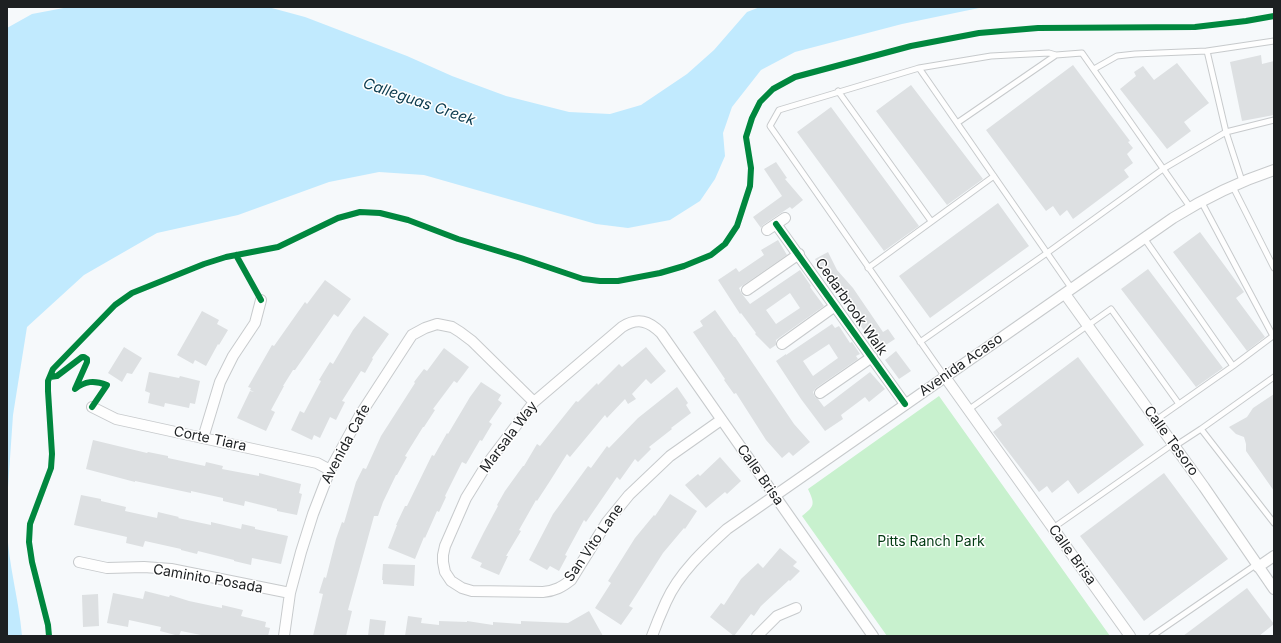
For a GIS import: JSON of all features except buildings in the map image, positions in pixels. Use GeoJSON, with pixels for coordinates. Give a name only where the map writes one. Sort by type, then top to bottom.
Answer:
{"type":"FeatureCollection","features":[{"type":"Feature","properties":{"kind":"street","name":"Avenida Acaso"},"geometry":{"type":"LineString","coordinates":[[652,636],[666,600],[683,574],[701,553],[727,529],[1190,207],[1237,183],[1274,170]]}},
{"type":"Feature","properties":{"kind":"street"},"geometry":{"type":"LineString","coordinates":[[767,230],[785,218]]}},
{"type":"Feature","properties":{"kind":"street","name":"Cedarbrook Walk"},"geometry":{"type":"LineString","coordinates":[[776,224],[799,254],[905,404]]}},
{"type":"Feature","properties":{"kind":"street"},"geometry":{"type":"LineString","coordinates":[[747,290],[799,254]]}},
{"type":"Feature","properties":{"kind":"street","name":"Calle Tesoro"},"geometry":{"type":"LineString","coordinates":[[1069,291],[1088,326],[1174,445],[1274,589]]}},
{"type":"Feature","properties":{"kind":"street"},"geometry":{"type":"LineString","coordinates":[[203,438],[220,382],[233,356],[256,323],[261,300]]}},
{"type":"Feature","properties":{"kind":"street"},"geometry":{"type":"LineString","coordinates":[[782,344],[835,306]]}},
{"type":"Feature","properties":{"kind":"street","name":"Calle Brisa"},"geometry":{"type":"LineString","coordinates":[[640,321],[653,325],[661,333],[873,636]]}},
{"type":"Feature","properties":{"kind":"street","name":"Marsala Way"},"geometry":{"type":"LineString","coordinates":[[445,572],[443,556],[445,546],[466,498],[488,464],[534,402],[622,327],[629,323],[640,321]]}},
{"type":"Feature","properties":{"kind":"street","name":"Avenida Cafe"},"geometry":{"type":"LineString","coordinates":[[284,636],[290,593],[301,552],[313,514],[330,470],[360,415],[412,335],[425,328],[438,324],[452,327],[472,341],[534,402]]}},
{"type":"Feature","properties":{"kind":"street"},"geometry":{"type":"LineString","coordinates":[[820,393],[872,357]]}},
{"type":"Feature","properties":{"kind":"street","name":"Calle Brisa"},"geometry":{"type":"LineString","coordinates":[[945,377],[1130,636]]}},
{"type":"Feature","properties":{"kind":"street","name":"Corte Tiara"},"geometry":{"type":"LineString","coordinates":[[92,407],[116,418],[317,463],[330,470]]}},
{"type":"Feature","properties":{"kind":"street","name":"San Vito Lane"},"geometry":{"type":"LineString","coordinates":[[445,572],[451,581],[456,585],[472,591],[544,592],[553,591],[563,587],[571,580],[606,522],[628,495],[670,456],[721,420]]}},
{"type":"Feature","properties":{"kind":"street"},"geometry":{"type":"LineString","coordinates":[[1258,566],[1274,556]]}},
{"type":"Feature","properties":{"kind":"street","name":"Caminito Posada"},"geometry":{"type":"LineString","coordinates":[[79,562],[107,568],[144,567],[171,569],[290,593]]}},
{"type":"Feature","properties":{"kind":"street"},"geometry":{"type":"LineString","coordinates":[[757,636],[777,616],[796,608]]}},
{"type":"Feature","properties":{"kind":"lane"},"geometry":{"type":"LineString","coordinates":[[1094,69],[1116,56],[1207,51],[1274,41]]}},
{"type":"Feature","properties":{"kind":"lane"},"geometry":{"type":"LineString","coordinates":[[1207,51],[1237,183],[1274,268]]}},
{"type":"Feature","properties":{"kind":"lane"},"geometry":{"type":"LineString","coordinates":[[945,377],[770,126],[779,110],[919,68],[991,56],[1082,53],[1190,207]]}},
{"type":"Feature","properties":{"kind":"lane"},"geometry":{"type":"LineString","coordinates":[[957,123],[1056,55]]}},
{"type":"Feature","properties":{"kind":"lane"},"geometry":{"type":"LineString","coordinates":[[919,68],[1047,253],[1069,291]]}},
{"type":"Feature","properties":{"kind":"lane"},"geometry":{"type":"LineString","coordinates":[[838,92],[931,221]]}},
{"type":"Feature","properties":{"kind":"lane"},"geometry":{"type":"LineString","coordinates":[[920,342],[1163,169],[1226,132],[1274,120]]}},
{"type":"Feature","properties":{"kind":"lane"},"geometry":{"type":"LineString","coordinates":[[868,268],[994,176]]}},
{"type":"Feature","properties":{"kind":"lane"},"geometry":{"type":"LineString","coordinates":[[1156,420],[1273,336],[1202,201]]}},
{"type":"Feature","properties":{"kind":"lane"},"geometry":{"type":"LineString","coordinates":[[1144,238],[1233,366]]}},
{"type":"Feature","properties":{"kind":"lane"},"geometry":{"type":"LineString","coordinates":[[968,410],[1111,309],[1180,404]]}},
{"type":"Feature","properties":{"kind":"lane"},"geometry":{"type":"LineString","coordinates":[[1053,528],[1201,428],[1274,376]]}},
{"type":"Feature","properties":{"kind":"lane"},"geometry":{"type":"LineString","coordinates":[[1201,428],[1274,523]]}},
{"type":"Feature","properties":{"kind":"lane"},"geometry":{"type":"LineString","coordinates":[[1152,636],[1258,566]]}},
{"type":"Feature","properties":{"kind":"green space","name":"Pitts Ranch Park"},"geometry":{"type":"Polygon","coordinates":[[[939,396],[1110,636],[887,636],[802,516],[809,510],[813,501],[808,489],[939,396]]]}},
{"type":"Feature","properties":{"kind":"water","name":"Calleguas Creek"},"geometry":{"type":"Polygon","coordinates":[[[69,7],[268,7],[305,17],[506,96],[569,112],[610,114],[641,105],[687,74],[714,50],[747,12],[760,7],[997,7],[979,8],[902,24],[795,52],[761,70],[732,107],[723,133],[725,156],[715,179],[700,201],[670,220],[628,228],[596,224],[424,175],[379,172],[329,182],[238,215],[157,233],[84,275],[27,327],[13,415],[7,502],[7,28],[32,14],[69,7]]]}},
{"type":"Feature","properties":{"kind":"water"},"geometry":{"type":"Polygon","coordinates":[[[7,527],[9,554],[19,609],[22,636],[7,636],[7,527]]]}},
{"type":"Feature","properties":{"kind":"cycle path"},"geometry":{"type":"LineString","coordinates":[[49,636],[48,625],[32,562],[29,542],[30,524],[51,468],[52,454],[48,381],[53,369],[115,305],[132,293],[204,264],[226,257],[278,247],[338,218],[360,212],[380,213],[408,220],[458,239],[583,279],[618,281],[660,273],[684,266],[711,255],[725,244],[737,226],[750,186],[751,168],[746,137],[752,118],[760,102],[773,89],[795,77],[911,46],[979,33],[1038,28],[1195,27],[1274,16]]}},
{"type":"Feature","properties":{"kind":"cycle path"},"geometry":{"type":"LineString","coordinates":[[776,224],[905,404]]}},
{"type":"Feature","properties":{"kind":"cycle path"},"geometry":{"type":"LineString","coordinates":[[236,255],[261,300]]}},
{"type":"Feature","properties":{"kind":"cycle path"},"geometry":{"type":"LineString","coordinates":[[50,377],[57,376],[82,357],[87,359],[75,389],[82,384],[90,382],[98,382],[107,385],[92,407]]}}]}
